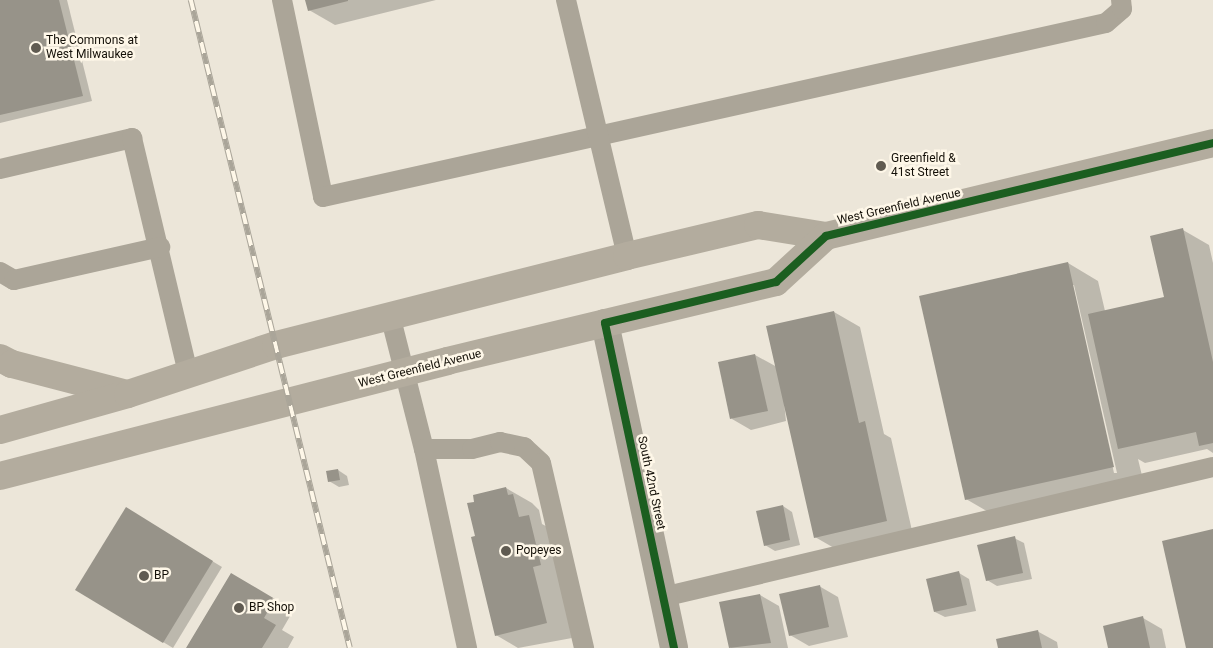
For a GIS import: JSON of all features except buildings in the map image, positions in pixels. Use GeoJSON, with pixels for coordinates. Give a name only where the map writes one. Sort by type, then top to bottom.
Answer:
{"type":"FeatureCollection","features":[{"type":"Feature","properties":{"kind":"main road","name":"West Greenfield Avenue"},"geometry":{"type":"LineString","coordinates":[[0,430],[128,394],[276,344],[758,225],[826,236],[1213,143]]}},
{"type":"Feature","properties":{"kind":"main road","name":"West Greenfield Avenue"},"geometry":{"type":"LineString","coordinates":[[0,476],[405,372],[776,282],[826,236]]}},
{"type":"Feature","properties":{"kind":"main road"},"geometry":{"type":"LineString","coordinates":[[0,358],[12,364],[128,394]]}},
{"type":"Feature","properties":{"kind":"street","name":"South 42nd Street"},"geometry":{"type":"LineString","coordinates":[[605,323],[674,648]]}},
{"type":"Feature","properties":{"kind":"lane"},"geometry":{"type":"LineString","coordinates":[[282,0],[323,197],[1106,23],[1122,9],[1121,0]]}},
{"type":"Feature","properties":{"kind":"lane"},"geometry":{"type":"LineString","coordinates":[[566,0],[627,256]]}},
{"type":"Feature","properties":{"kind":"lane"},"geometry":{"type":"LineString","coordinates":[[0,169],[132,138],[160,247],[188,373]]}},
{"type":"Feature","properties":{"kind":"lane"},"geometry":{"type":"LineString","coordinates":[[0,272],[14,280],[160,247]]}},
{"type":"Feature","properties":{"kind":"lane"},"geometry":{"type":"LineString","coordinates":[[390,316],[424,449],[467,648]]}},
{"type":"Feature","properties":{"kind":"lane"},"geometry":{"type":"LineString","coordinates":[[424,449],[472,449],[500,442],[524,447],[541,462],[584,648]]}},
{"type":"Feature","properties":{"kind":"lane"},"geometry":{"type":"LineString","coordinates":[[663,597],[1213,467]]}},
{"type":"Feature","properties":{"kind":"railway"},"geometry":{"type":"LineString","coordinates":[[191,0],[350,648]]}},
{"type":"Feature","properties":{"kind":"cycle path"},"geometry":{"type":"LineString","coordinates":[[674,648],[605,323],[776,282],[826,236],[1213,143]]}},
{"type":"Feature","properties":{"kind":"place","name":"The Commons at West Milwaukee"},"geometry":{"type":"Point","coordinates":[36,48]}},
{"type":"Feature","properties":{"kind":"place","name":"Greenfield & 41st Street"},"geometry":{"type":"Point","coordinates":[881,166]}},
{"type":"Feature","properties":{"kind":"place","name":"Popeyes"},"geometry":{"type":"Point","coordinates":[506,551]}},
{"type":"Feature","properties":{"kind":"place","name":"BP"},"geometry":{"type":"Point","coordinates":[144,576]}},
{"type":"Feature","properties":{"kind":"place","name":"BP Shop"},"geometry":{"type":"Point","coordinates":[239,608]}}]}
